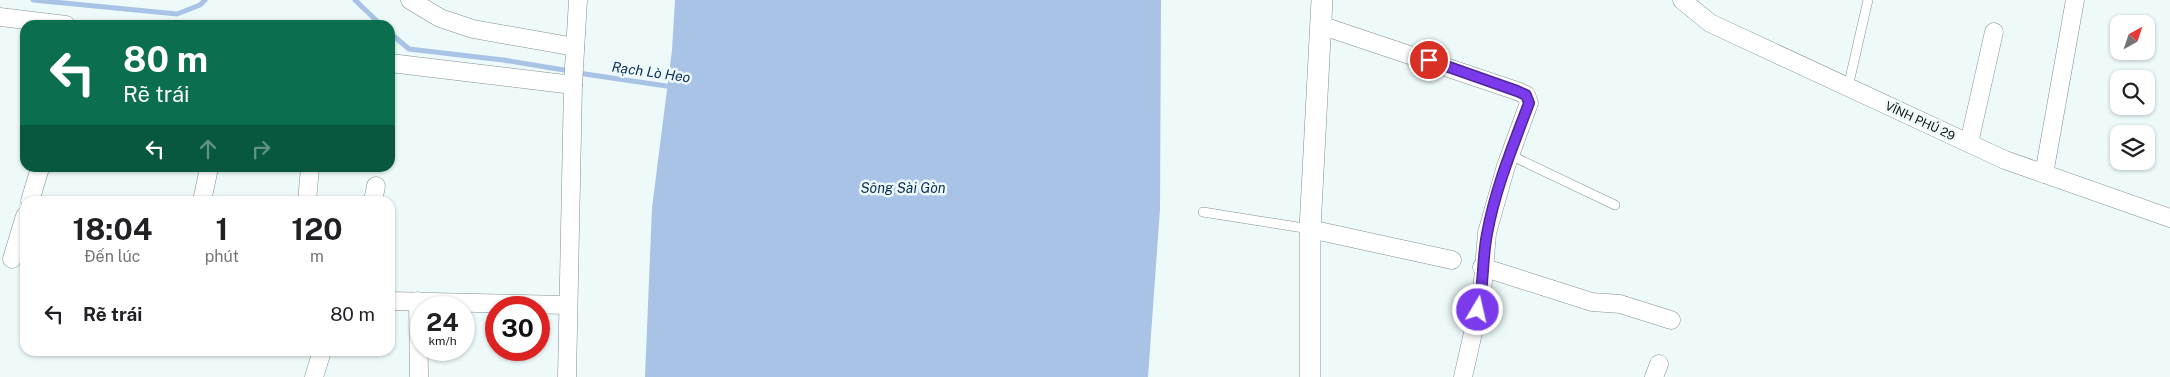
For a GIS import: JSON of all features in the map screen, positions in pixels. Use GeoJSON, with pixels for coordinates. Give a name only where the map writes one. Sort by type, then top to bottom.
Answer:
{"type":"FeatureCollection","features":[{"type":"Feature","properties":{"kind":"street"},"geometry":{"type":"LineString","coordinates":[[410,0],[440,18],[473,29],[575,54]]}},
{"type":"Feature","properties":{"kind":"street"},"geometry":{"type":"LineString","coordinates":[[567,377],[573,84],[578,0]]}},
{"type":"Feature","properties":{"kind":"street"},"geometry":{"type":"LineString","coordinates":[[1310,377],[1310,229],[1322,0]]}},
{"type":"Feature","properties":{"kind":"street","name":"VĨNH PHÚ 29"},"geometry":{"type":"LineString","coordinates":[[1682,0],[1710,23],[2005,160],[2170,218]]}},
{"type":"Feature","properties":{"kind":"street"},"geometry":{"type":"LineString","coordinates":[[2044,174],[2075,0]]}},
{"type":"Feature","properties":{"kind":"street"},"geometry":{"type":"LineString","coordinates":[[0,17],[25,20]]}},
{"type":"Feature","properties":{"kind":"street"},"geometry":{"type":"LineString","coordinates":[[1320,24],[1526,95],[1529,103],[1510,155],[1487,233],[1482,267],[1482,293],[1463,377]]}},
{"type":"Feature","properties":{"kind":"street"},"geometry":{"type":"LineString","coordinates":[[1969,143],[1994,32]]}},
{"type":"Feature","properties":{"kind":"street"},"geometry":{"type":"LineString","coordinates":[[395,64],[573,84]]}},
{"type":"Feature","properties":{"kind":"street"},"geometry":{"type":"LineString","coordinates":[[32,196],[39,172]]}},
{"type":"Feature","properties":{"kind":"street"},"geometry":{"type":"LineString","coordinates":[[203,196],[208,172]]}},
{"type":"Feature","properties":{"kind":"street"},"geometry":{"type":"LineString","coordinates":[[307,196],[310,172]]}},
{"type":"Feature","properties":{"kind":"street"},"geometry":{"type":"LineString","coordinates":[[1310,229],[1452,260]]}},
{"type":"Feature","properties":{"kind":"street"},"geometry":{"type":"LineString","coordinates":[[12,259],[20,233]]}},
{"type":"Feature","properties":{"kind":"street"},"geometry":{"type":"LineString","coordinates":[[1482,267],[1592,302],[1620,304],[1671,320]]}},
{"type":"Feature","properties":{"kind":"street"},"geometry":{"type":"LineString","coordinates":[[395,301],[410,301]]}},
{"type":"Feature","properties":{"kind":"street"},"geometry":{"type":"LineString","coordinates":[[475,302],[568,304]]}},
{"type":"Feature","properties":{"kind":"street"},"geometry":{"type":"LineString","coordinates":[[314,377],[320,356]]}},
{"type":"Feature","properties":{"kind":"street"},"geometry":{"type":"LineString","coordinates":[[419,361],[419,377]]}},
{"type":"Feature","properties":{"kind":"lane"},"geometry":{"type":"LineString","coordinates":[[1848,87],[1868,0]]}},
{"type":"Feature","properties":{"kind":"lane"},"geometry":{"type":"LineString","coordinates":[[1510,155],[1615,205]]}},
{"type":"Feature","properties":{"kind":"lane"},"geometry":{"type":"LineString","coordinates":[[1203,212],[1310,229]]}},
{"type":"Feature","properties":{"kind":"water","name":"Sông Sài Gòn"},"geometry":{"type":"Polygon","coordinates":[[[675,0],[1161,0],[1160,209],[1148,377],[645,377],[652,208],[672,50],[675,0]]]}},
{"type":"Feature","properties":{"kind":"waterway","name":"Rạch Lò Heo"},"geometry":{"type":"LineString","coordinates":[[33,0],[177,14],[200,5],[205,0]]}},
{"type":"Feature","properties":{"kind":"waterway","name":"Rạch Lò Heo"},"geometry":{"type":"LineString","coordinates":[[355,0],[376,20]]}},
{"type":"Feature","properties":{"kind":"waterway","name":"Rạch Lò Heo"},"geometry":{"type":"LineString","coordinates":[[395,37],[409,49],[503,60],[570,71]]}},
{"type":"Feature","properties":{"kind":"waterway","name":"Rạch Lò Heo"},"geometry":{"type":"LineString","coordinates":[[578,73],[673,87]]}},
{"type":"Feature","properties":{"kind":"route"},"geometry":{"type":"LineString","coordinates":[[1429,60],[1517,91],[1526,95],[1529,103],[1506,166],[1487,233],[1482,267],[1482,293],[1478,310]]}}]}
